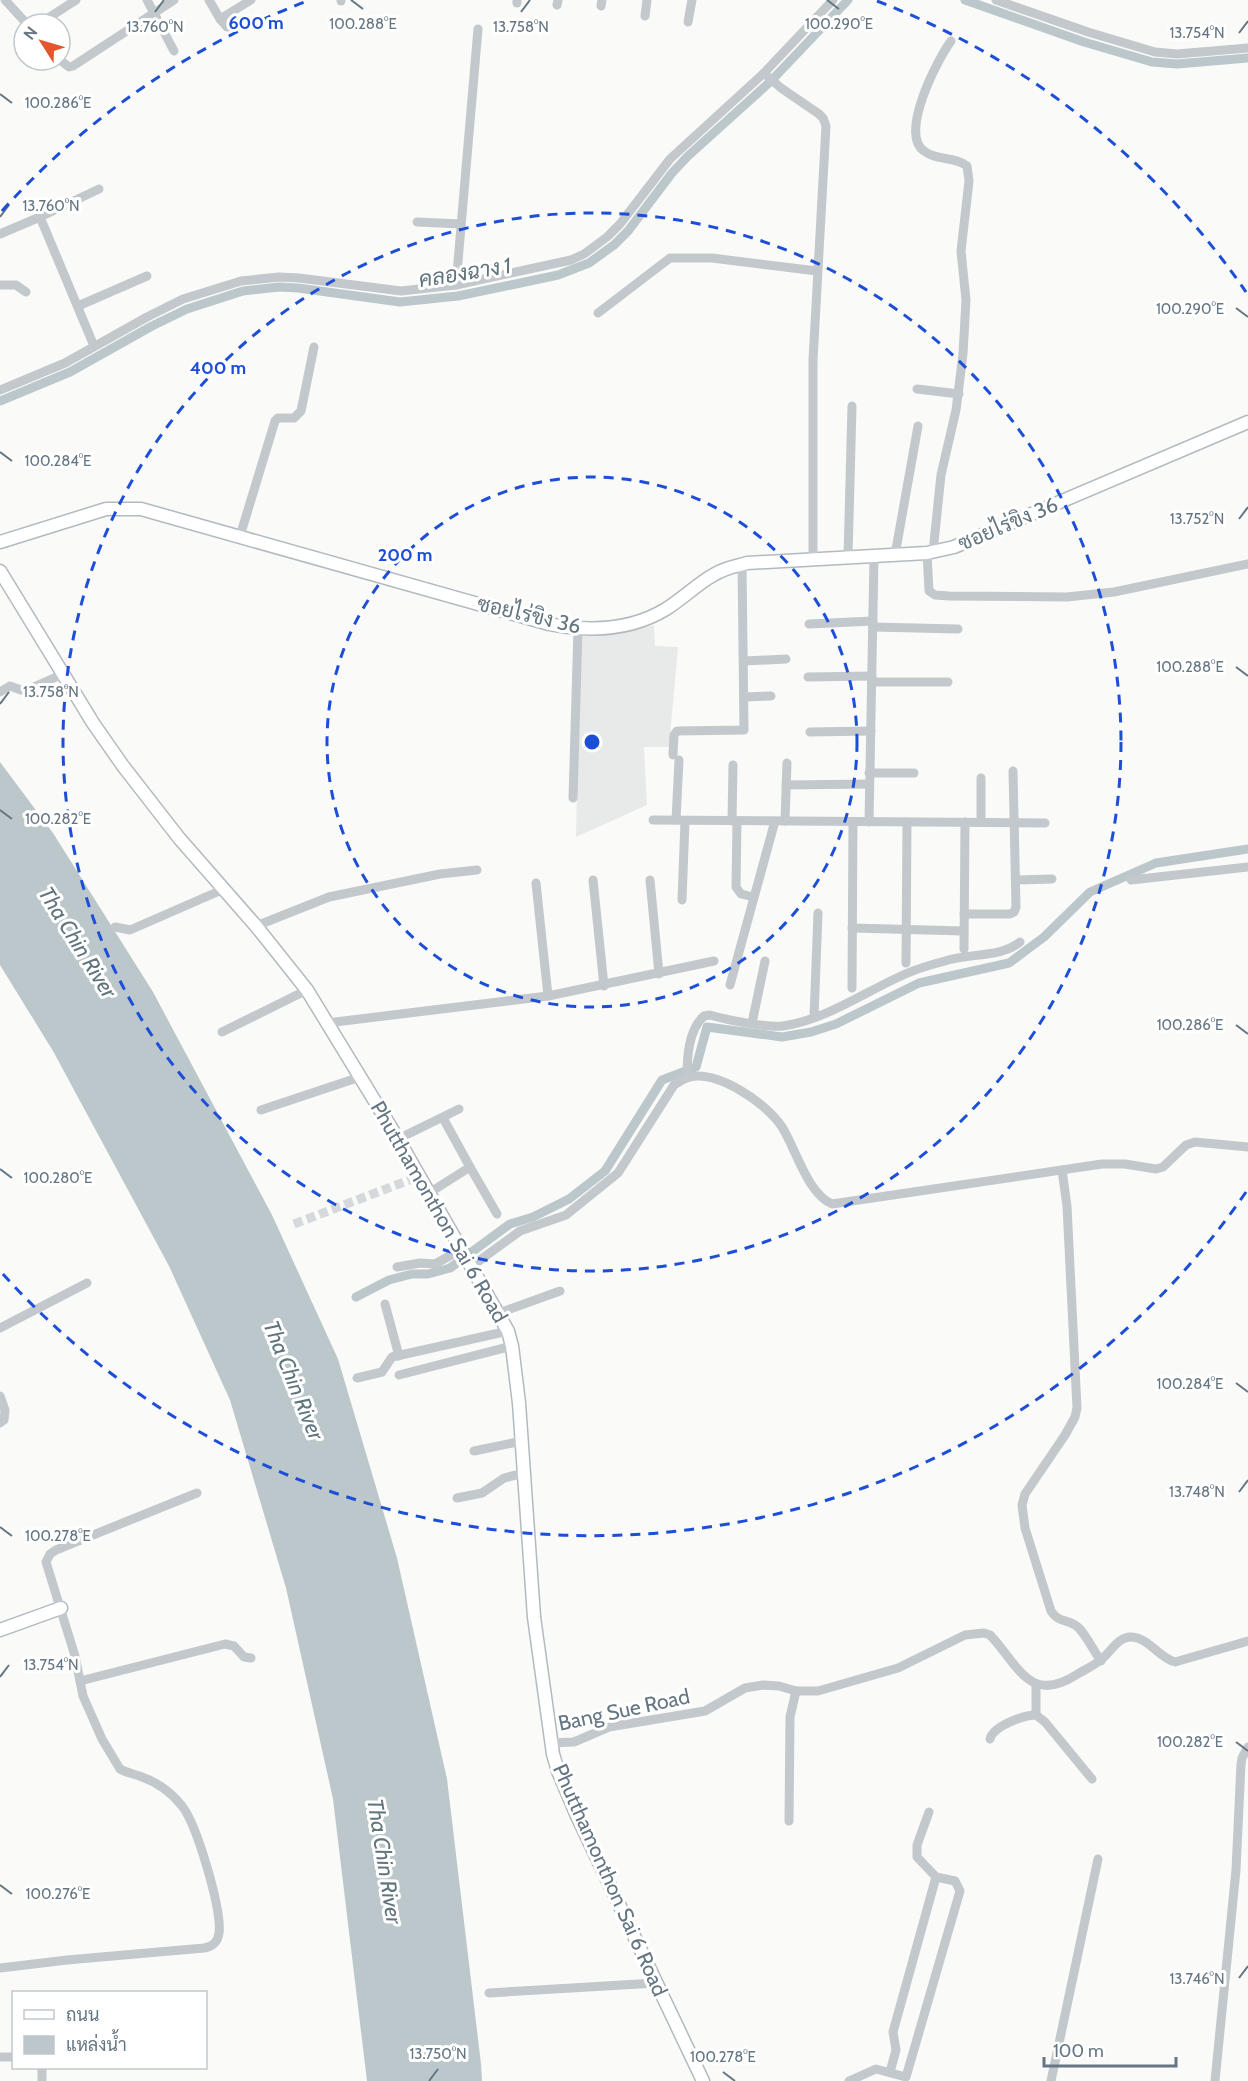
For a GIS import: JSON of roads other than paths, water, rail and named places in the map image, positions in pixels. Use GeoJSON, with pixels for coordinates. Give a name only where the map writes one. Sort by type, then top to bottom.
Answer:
{"type":"FeatureCollection","features":[{"type":"Feature","properties":{"kind":"main road","name":"ซอยไร่ขิง 36"},"geometry":{"type":"LineString","coordinates":[[0,542],[106,509],[141,509],[549,624],[578,630],[626,626],[665,609],[727,568],[742,565],[930,552],[954,548],[1248,422]]}},
{"type":"Feature","properties":{"kind":"main road","name":"Phutthamonthon Sai 6 Road"},"geometry":{"type":"LineString","coordinates":[[0,571],[93,723],[123,766],[179,838],[256,926],[307,990],[398,1139],[508,1330],[512,1346],[522,1441],[534,1617],[550,1743],[558,1771],[577,1816],[703,2081]]}},
{"type":"Feature","properties":{"kind":"main road"},"geometry":{"type":"LineString","coordinates":[[0,1630],[61,1608]]}},
{"type":"Feature","properties":{"kind":"street"},"geometry":{"type":"LineString","coordinates":[[5,0],[16,12]]}},
{"type":"Feature","properties":{"kind":"street"},"geometry":{"type":"LineString","coordinates":[[58,12],[76,0]]}},
{"type":"Feature","properties":{"kind":"street"},"geometry":{"type":"LineString","coordinates":[[147,0],[174,51]]}},
{"type":"Feature","properties":{"kind":"street"},"geometry":{"type":"LineString","coordinates":[[72,66],[174,0]]}},
{"type":"Feature","properties":{"kind":"street"},"geometry":{"type":"LineString","coordinates":[[209,0],[224,23],[251,0]]}},
{"type":"Feature","properties":{"kind":"street"},"geometry":{"type":"LineString","coordinates":[[645,16],[647,0]]}},
{"type":"Feature","properties":{"kind":"street"},"geometry":{"type":"LineString","coordinates":[[688,22],[692,0]]}},
{"type":"Feature","properties":{"kind":"street"},"geometry":{"type":"LineString","coordinates":[[0,390],[65,363],[183,299],[241,281],[279,277],[299,278],[400,291],[456,285],[571,260],[596,246],[620,224],[670,159],[766,75],[833,0]]}},
{"type":"Feature","properties":{"kind":"street"},"geometry":{"type":"LineString","coordinates":[[996,0],[1088,32],[1155,52],[1177,54],[1248,48]]}},
{"type":"Feature","properties":{"kind":"street"},"geometry":{"type":"LineString","coordinates":[[456,285],[478,29]]}},
{"type":"Feature","properties":{"kind":"street"},"geometry":{"type":"LineString","coordinates":[[951,41],[928,80],[918,116],[916,142],[923,151],[960,161],[967,166],[969,181],[961,251],[966,300],[958,394],[941,475],[930,552],[929,591],[935,595],[949,596],[1067,597],[1114,592],[1248,564]]}},
{"type":"Feature","properties":{"kind":"street"},"geometry":{"type":"LineString","coordinates":[[766,75],[819,114],[826,126],[812,389],[813,560]]}},
{"type":"Feature","properties":{"kind":"street"},"geometry":{"type":"LineString","coordinates":[[0,234],[99,189]]}},
{"type":"Feature","properties":{"kind":"street"},"geometry":{"type":"LineString","coordinates":[[40,217],[94,346]]}},
{"type":"Feature","properties":{"kind":"street"},"geometry":{"type":"LineString","coordinates":[[417,222],[461,224]]}},
{"type":"Feature","properties":{"kind":"street"},"geometry":{"type":"LineString","coordinates":[[598,314],[670,258],[712,258],[817,270]]}},
{"type":"Feature","properties":{"kind":"street"},"geometry":{"type":"LineString","coordinates":[[78,306],[147,276]]}},
{"type":"Feature","properties":{"kind":"street"},"geometry":{"type":"LineString","coordinates":[[0,285],[16,285],[26,292]]}},
{"type":"Feature","properties":{"kind":"street"},"geometry":{"type":"LineString","coordinates":[[240,536],[275,421],[278,417],[294,418],[301,411],[314,347]]}},
{"type":"Feature","properties":{"kind":"street"},"geometry":{"type":"LineString","coordinates":[[917,389],[958,394]]}},
{"type":"Feature","properties":{"kind":"street"},"geometry":{"type":"LineString","coordinates":[[848,557],[852,406]]}},
{"type":"Feature","properties":{"kind":"street"},"geometry":{"type":"LineString","coordinates":[[895,555],[918,426]]}},
{"type":"Feature","properties":{"kind":"street"},"geometry":{"type":"LineString","coordinates":[[869,822],[874,556]]}},
{"type":"Feature","properties":{"kind":"street"},"geometry":{"type":"LineString","coordinates":[[682,900],[680,820],[674,735],[677,731],[744,730],[742,565]]}},
{"type":"Feature","properties":{"kind":"street"},"geometry":{"type":"LineString","coordinates":[[809,624],[873,624],[958,629]]}},
{"type":"Feature","properties":{"kind":"street"},"geometry":{"type":"LineString","coordinates":[[573,798],[578,630]]}},
{"type":"Feature","properties":{"kind":"street"},"geometry":{"type":"LineString","coordinates":[[744,661],[786,659]]}},
{"type":"Feature","properties":{"kind":"street"},"geometry":{"type":"LineString","coordinates":[[0,692],[10,686],[27,690],[63,674]]}},
{"type":"Feature","properties":{"kind":"street"},"geometry":{"type":"LineString","coordinates":[[808,677],[948,682]]}},
{"type":"Feature","properties":{"kind":"street"},"geometry":{"type":"LineString","coordinates":[[744,698],[771,696]]}},
{"type":"Feature","properties":{"kind":"street"},"geometry":{"type":"LineString","coordinates":[[810,732],[871,731]]}},
{"type":"Feature","properties":{"kind":"street"},"geometry":{"type":"LineString","coordinates":[[785,821],[787,763]]}},
{"type":"Feature","properties":{"kind":"street"},"geometry":{"type":"LineString","coordinates":[[733,765],[736,886],[741,894],[753,897]]}},
{"type":"Feature","properties":{"kind":"street"},"geometry":{"type":"LineString","coordinates":[[964,914],[1010,914],[1014,912],[1016,880],[1013,771]]}},
{"type":"Feature","properties":{"kind":"street"},"geometry":{"type":"LineString","coordinates":[[869,773],[914,773]]}},
{"type":"Feature","properties":{"kind":"street"},"geometry":{"type":"LineString","coordinates":[[981,778],[981,822]]}},
{"type":"Feature","properties":{"kind":"street"},"geometry":{"type":"LineString","coordinates":[[786,784],[869,784]]}},
{"type":"Feature","properties":{"kind":"street"},"geometry":{"type":"LineString","coordinates":[[653,820],[1045,823]]}},
{"type":"Feature","properties":{"kind":"street"},"geometry":{"type":"LineString","coordinates":[[730,985],[775,821]]}},
{"type":"Feature","properties":{"kind":"street"},"geometry":{"type":"LineString","coordinates":[[852,822],[852,988]]}},
{"type":"Feature","properties":{"kind":"street"},"geometry":{"type":"LineString","coordinates":[[906,963],[907,822]]}},
{"type":"Feature","properties":{"kind":"street"},"geometry":{"type":"LineString","coordinates":[[964,822],[964,949]]}},
{"type":"Feature","properties":{"kind":"street"},"geometry":{"type":"LineString","coordinates":[[1131,880],[1248,867]]}},
{"type":"Feature","properties":{"kind":"street"},"geometry":{"type":"LineString","coordinates":[[256,926],[329,897],[440,874],[477,870]]}},
{"type":"Feature","properties":{"kind":"street"},"geometry":{"type":"LineString","coordinates":[[1016,880],[1052,879]]}},
{"type":"Feature","properties":{"kind":"street"},"geometry":{"type":"LineString","coordinates":[[593,880],[604,986]]}},
{"type":"Feature","properties":{"kind":"street"},"geometry":{"type":"LineString","coordinates":[[650,880],[658,974]]}},
{"type":"Feature","properties":{"kind":"street"},"geometry":{"type":"LineString","coordinates":[[536,884],[548,996]]}},
{"type":"Feature","properties":{"kind":"street"},"geometry":{"type":"LineString","coordinates":[[115,927],[130,930],[224,889]]}},
{"type":"Feature","properties":{"kind":"street"},"geometry":{"type":"LineString","coordinates":[[814,1017],[818,913]]}},
{"type":"Feature","properties":{"kind":"street"},"geometry":{"type":"LineString","coordinates":[[852,928],[964,931]]}},
{"type":"Feature","properties":{"kind":"street"},"geometry":{"type":"LineString","coordinates":[[687,1075],[688,1058],[696,1026],[704,1016],[782,1026],[814,1017],[927,966],[967,955],[1000,952],[1020,942]]}},
{"type":"Feature","properties":{"kind":"street"},"geometry":{"type":"LineString","coordinates":[[327,1023],[548,996],[714,961]]}},
{"type":"Feature","properties":{"kind":"street"},"geometry":{"type":"LineString","coordinates":[[752,1023],[765,961]]}},
{"type":"Feature","properties":{"kind":"street"},"geometry":{"type":"LineString","coordinates":[[222,1032],[307,990]]}},
{"type":"Feature","properties":{"kind":"street"},"geometry":{"type":"LineString","coordinates":[[472,1266],[520,1231],[566,1215],[608,1182],[618,1173],[674,1085],[687,1075],[728,1084],[769,1112],[783,1128],[809,1179],[823,1198],[832,1204],[1102,1164],[1125,1164],[1156,1169],[1163,1167],[1186,1145],[1195,1142],[1248,1147]]}},
{"type":"Feature","properties":{"kind":"street"},"geometry":{"type":"LineString","coordinates":[[261,1110],[360,1077]]}},
{"type":"Feature","properties":{"kind":"street"},"geometry":{"type":"LineString","coordinates":[[398,1139],[459,1109]]}},
{"type":"Feature","properties":{"kind":"street"},"geometry":{"type":"LineString","coordinates":[[443,1118],[497,1214]]}},
{"type":"Feature","properties":{"kind":"street"},"geometry":{"type":"LineString","coordinates":[[429,1193],[470,1167]]}},
{"type":"Feature","properties":{"kind":"street"},"geometry":{"type":"LineString","coordinates":[[1062,1170],[1067,1206],[1077,1408],[1075,1417],[1065,1435],[1025,1494],[1021,1510],[1052,1611],[1061,1621],[1076,1625],[1101,1661]]}},
{"type":"Feature","properties":{"kind":"street"},"geometry":{"type":"LineString","coordinates":[[397,1267],[420,1263],[435,1264],[462,1249]]}},
{"type":"Feature","properties":{"kind":"street"},"geometry":{"type":"LineString","coordinates":[[0,1328],[87,1283]]}},
{"type":"Feature","properties":{"kind":"street"},"geometry":{"type":"LineString","coordinates":[[500,1313],[560,1291]]}},
{"type":"Feature","properties":{"kind":"street"},"geometry":{"type":"LineString","coordinates":[[385,1304],[399,1356]]}},
{"type":"Feature","properties":{"kind":"street"},"geometry":{"type":"LineString","coordinates":[[357,1378],[382,1372],[389,1359],[508,1330]]}},
{"type":"Feature","properties":{"kind":"street"},"geometry":{"type":"LineString","coordinates":[[399,1375],[512,1346]]}},
{"type":"Feature","properties":{"kind":"street"},"geometry":{"type":"LineString","coordinates":[[0,1396],[5,1410],[4,1420],[0,1423]]}},
{"type":"Feature","properties":{"kind":"street"},"geometry":{"type":"LineString","coordinates":[[474,1452],[522,1441]]}},
{"type":"Feature","properties":{"kind":"street"},"geometry":{"type":"LineString","coordinates":[[457,1498],[482,1493],[504,1478],[524,1473]]}},
{"type":"Feature","properties":{"kind":"street"},"geometry":{"type":"LineString","coordinates":[[0,1968],[204,1948],[214,1944],[219,1935],[214,1893],[189,1817],[164,1787],[118,1768],[94,1722],[83,1696],[61,1608],[46,1562],[52,1553],[197,1493]]}},
{"type":"Feature","properties":{"kind":"street","name":"Bang Sue Road"},"geometry":{"type":"LineString","coordinates":[[550,1743],[574,1742],[617,1725],[705,1711],[744,1688],[771,1685],[796,1691],[818,1691],[898,1668],[954,1639],[975,1633],[990,1635],[1011,1662],[1036,1687]]}},
{"type":"Feature","properties":{"kind":"street"},"geometry":{"type":"LineString","coordinates":[[1036,1715],[1036,1687],[1063,1684],[1101,1661],[1124,1638],[1132,1637],[1144,1641],[1168,1660],[1174,1662],[1248,1641]]}},
{"type":"Feature","properties":{"kind":"street"},"geometry":{"type":"LineString","coordinates":[[80,1681],[225,1644],[234,1646],[244,1657],[251,1658]]}},
{"type":"Feature","properties":{"kind":"street"},"geometry":{"type":"LineString","coordinates":[[789,1821],[790,1717],[796,1691]]}},
{"type":"Feature","properties":{"kind":"street"},"geometry":{"type":"LineString","coordinates":[[990,1739],[994,1731],[1009,1722],[1036,1715],[1045,1722],[1092,1779]]}},
{"type":"Feature","properties":{"kind":"street"},"geometry":{"type":"LineString","coordinates":[[1215,2081],[1236,1870],[1241,1764],[1248,1747]]}},
{"type":"Feature","properties":{"kind":"street"},"geometry":{"type":"LineString","coordinates":[[849,2081],[876,2069],[906,2077],[960,1891],[955,1881],[936,1877],[917,1857],[917,1845],[929,1812]]}},
{"type":"Feature","properties":{"kind":"street"},"geometry":{"type":"LineString","coordinates":[[1051,2081],[1098,1859]]}},
{"type":"Feature","properties":{"kind":"street"},"geometry":{"type":"LineString","coordinates":[[890,2072],[896,2050],[893,2032],[936,1877]]}},
{"type":"Feature","properties":{"kind":"street"},"geometry":{"type":"LineString","coordinates":[[489,1993],[656,1983]]}},
{"type":"Feature","properties":{"kind":"water","name":"Tha Chin River"},"geometry":{"type":"Polygon","coordinates":[[[0,762],[53,833],[153,992],[272,1215],[338,1359],[397,1558],[447,1779],[482,2081],[367,2081],[333,1799],[286,1588],[230,1400],[169,1266],[53,1051],[0,965],[0,762]]]}},
{"type":"Feature","properties":{"kind":"waterway","name":"คลองฉาง 1"},"geometry":{"type":"LineString","coordinates":[[0,401],[70,372],[187,309],[243,291],[279,287],[298,288],[400,302],[458,296],[558,275],[589,263],[614,245],[628,231],[672,173],[688,156],[771,81],[848,0]]}},
{"type":"Feature","properties":{"kind":"waterway","name":"คลองฉาง 1"},"geometry":{"type":"LineString","coordinates":[[965,0],[1084,42],[1152,62],[1177,64],[1248,58]]}},
{"type":"Feature","properties":{"kind":"waterway"},"geometry":{"type":"LineString","coordinates":[[356,1297],[389,1280],[450,1268],[510,1224],[533,1217],[569,1199],[605,1171],[662,1080],[696,1067],[707,1027],[782,1037],[811,1032],[836,1024],[919,983],[1009,963],[1044,937],[1090,892],[1156,863],[1248,849]]}},
{"type":"Feature","properties":{"kind":"tunnel"},"geometry":{"type":"LineString","coordinates":[[294,1224],[420,1176]]}}]}
